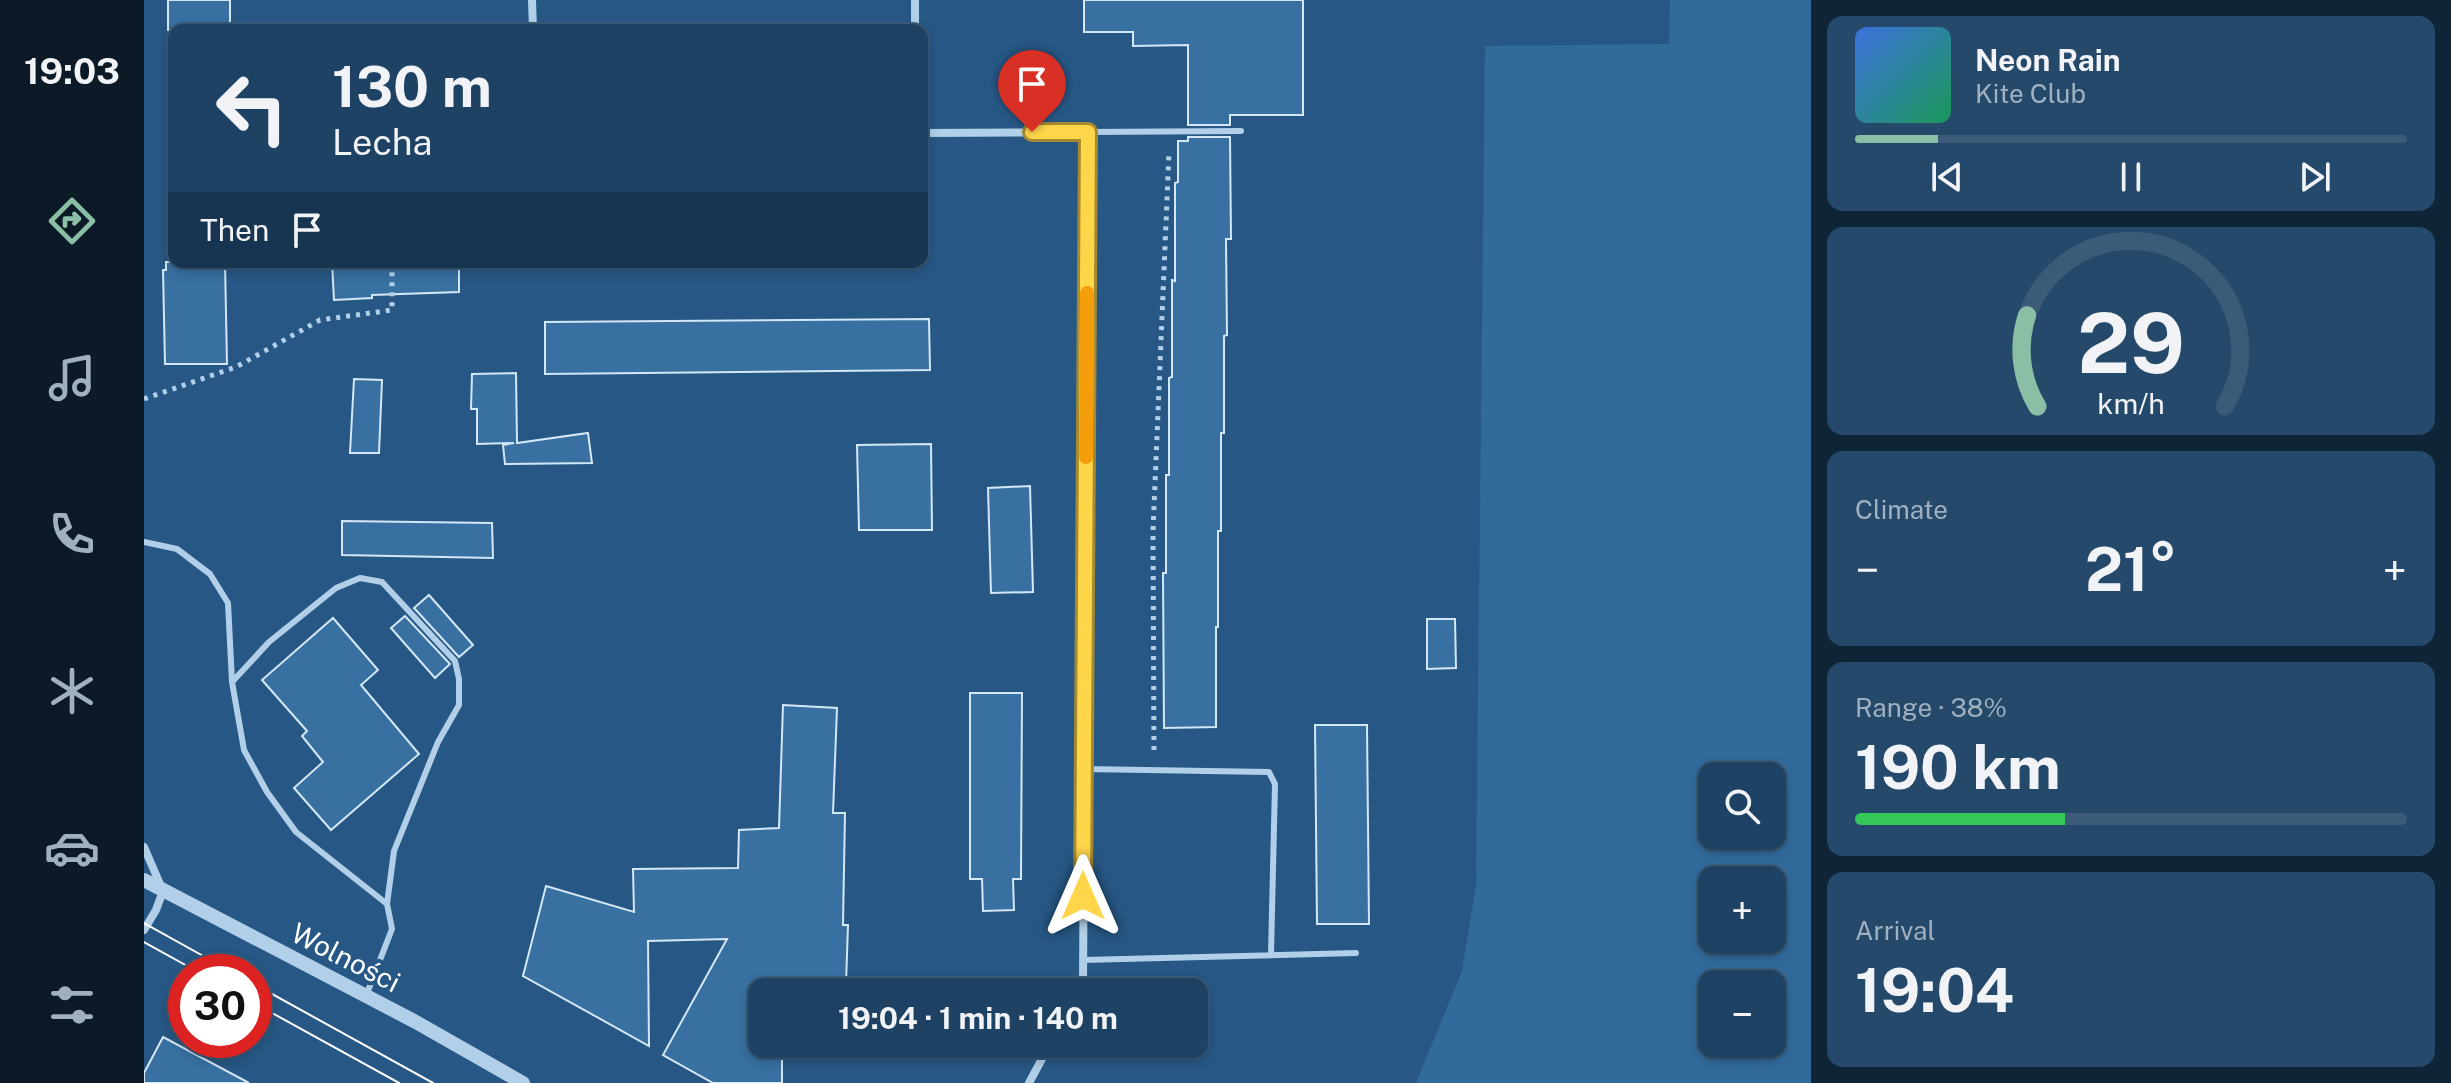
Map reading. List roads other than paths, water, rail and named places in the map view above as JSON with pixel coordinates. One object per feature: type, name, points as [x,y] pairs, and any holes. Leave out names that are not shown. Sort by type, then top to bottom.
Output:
[{"type":"street","points":[[532,0],[533,24]]},
{"type":"street","points":[[915,0],[915,24]]},
{"type":"street","points":[[928,133],[1088,132],[1083,978]]},
{"type":"street","points":[[144,847],[163,891],[144,930]]},
{"type":"street","name":"Wolności","points":[[144,880],[366,996],[523,1083]]},
{"type":"street","points":[[1029,1083],[1042,1058]]},
{"type":"lane","points":[[1088,132],[1241,131]]},
{"type":"lane","points":[[144,542],[177,549],[210,574],[228,603],[232,682],[244,750],[267,792],[296,832],[387,904]]},
{"type":"lane","points":[[232,682],[269,642],[336,588],[360,578],[382,582],[455,661],[459,705],[438,742],[394,851],[387,904],[392,929],[366,996]]},
{"type":"lane","points":[[1084,769],[1269,772],[1275,784],[1271,954]]},
{"type":"lane","points":[[1083,960],[1356,953]]},
{"type":"tram line","points":[[144,923],[200,954]]},
{"type":"tram line","points":[[144,942],[168,955]]},
{"type":"tram line","points":[[272,994],[433,1083]]},
{"type":"tram line","points":[[272,1013],[399,1083]]}]
